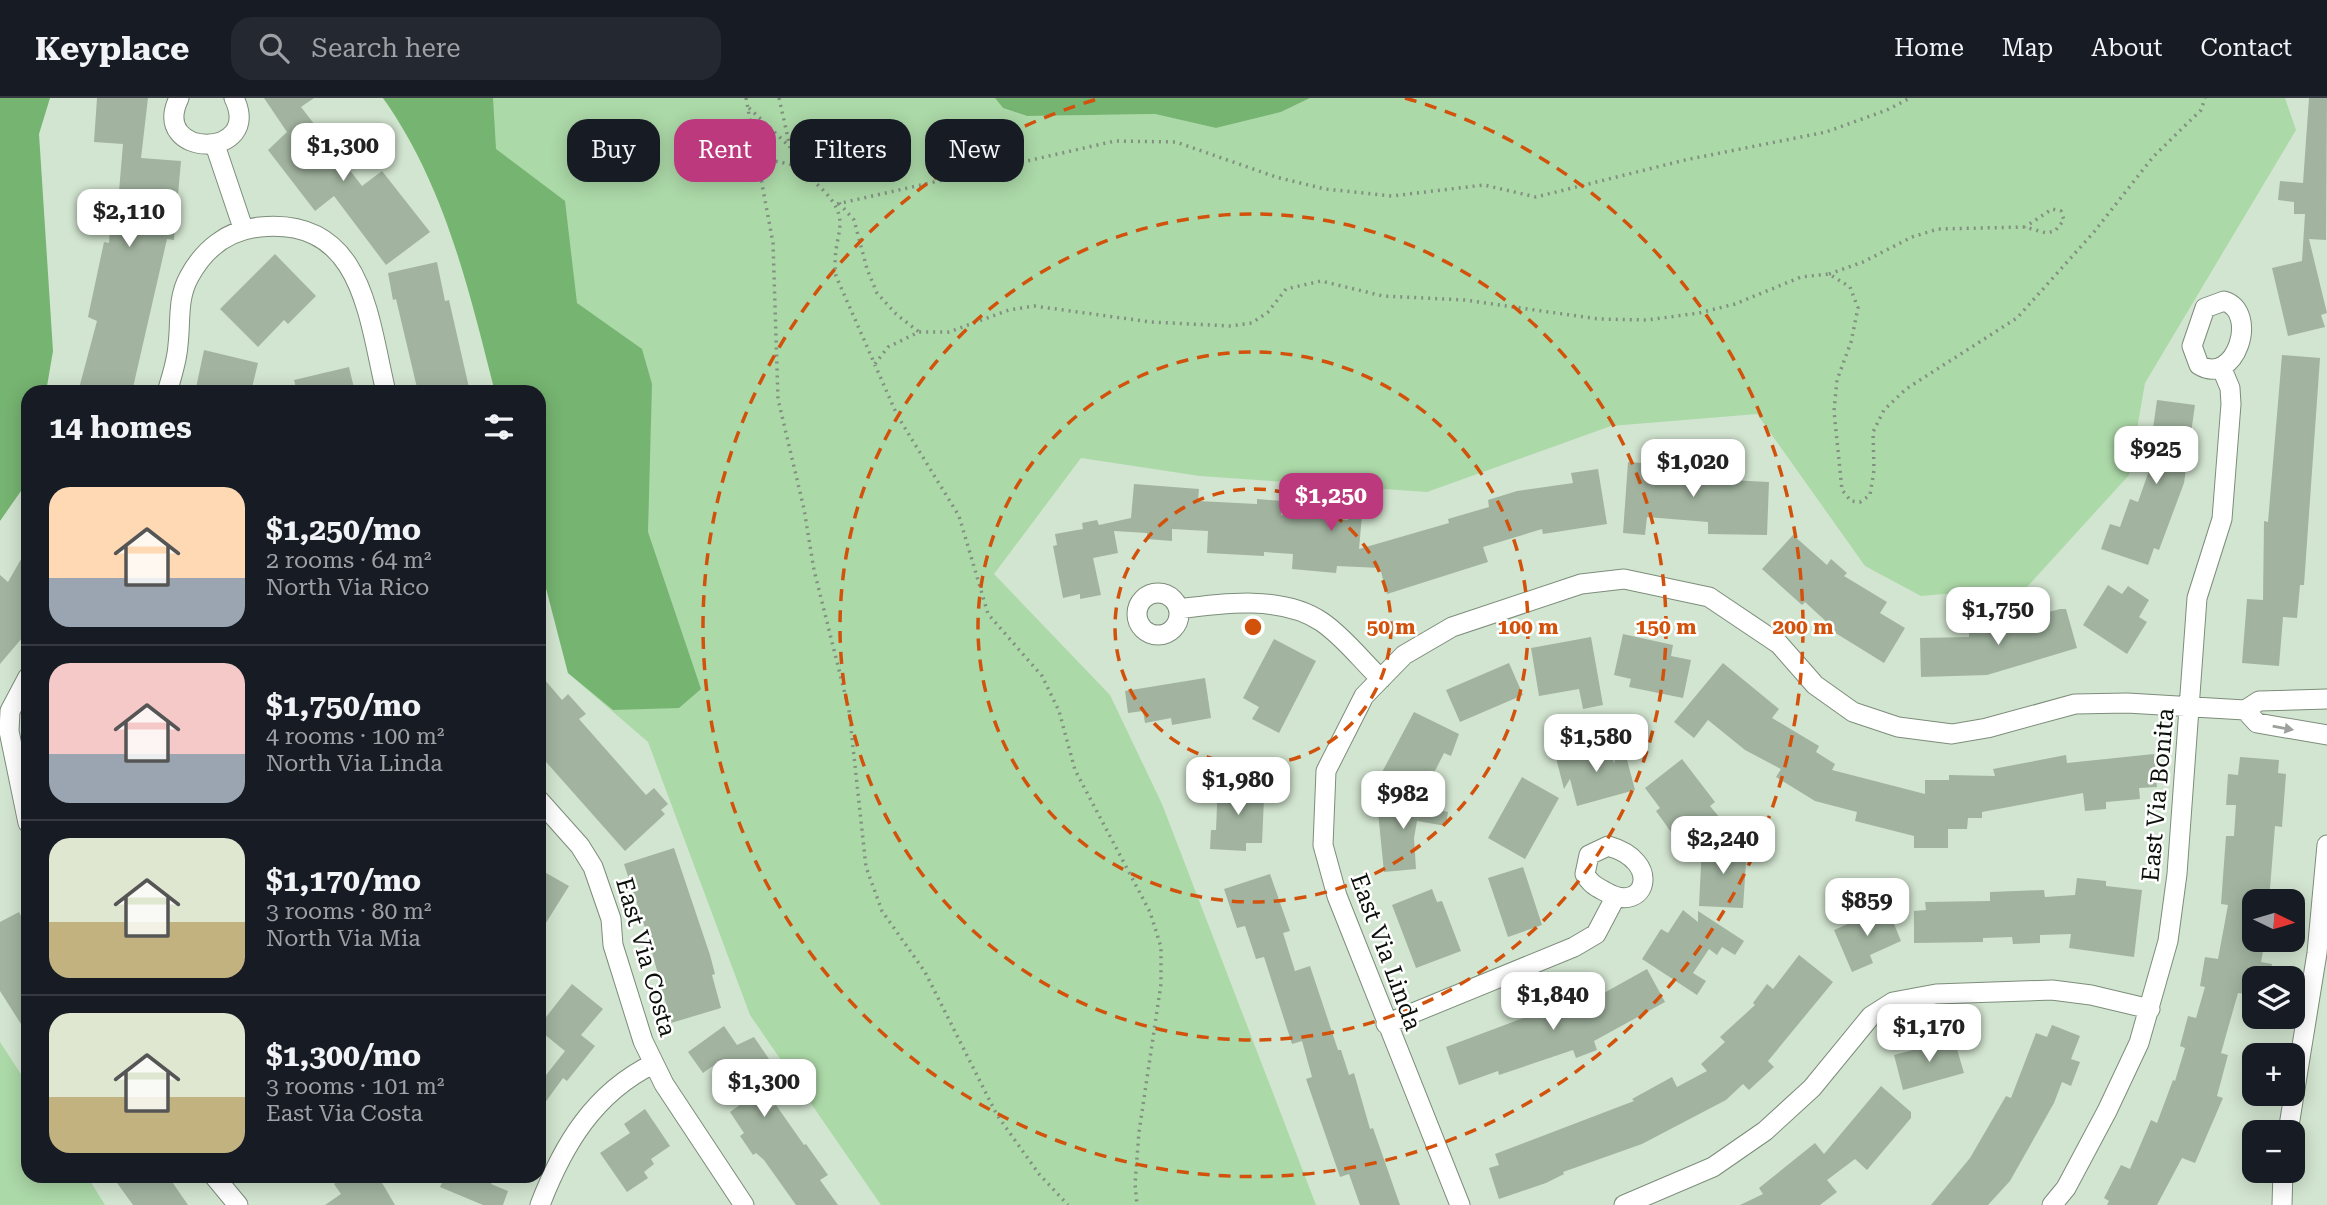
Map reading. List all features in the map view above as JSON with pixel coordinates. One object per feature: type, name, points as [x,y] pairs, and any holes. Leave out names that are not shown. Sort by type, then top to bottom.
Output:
[{"type":"street","points":[[179,98],[175,113],[180,132],[196,144],[215,145],[225,140],[237,122],[238,111],[234,98]]},
{"type":"street","points":[[215,145],[243,228]]},
{"type":"street","points":[[169,385],[178,344],[179,306],[187,280],[213,246],[243,228],[271,226],[313,234],[333,245],[349,264],[362,290],[384,385]]},
{"type":"street","name":"East Via Bonita","points":[[2052,1205],[2066,1188],[2139,1043],[2168,941],[2175,888],[2197,598],[2222,519],[2231,404],[2230,388],[2222,369]]},
{"type":"street","name":"East Via Linda","points":[[1460,1205],[1337,896],[1323,845],[1322,805],[1326,771],[1364,696],[1405,655],[1452,627],[1581,584],[1624,579],[1673,587],[1709,597],[1780,644],[1815,685],[1853,712],[1898,727],[1952,734],[1987,728],[2075,704],[2127,703],[2245,710]]},
{"type":"street","points":[[1179,608],[1214,604],[1259,604],[1295,610],[1321,621],[1381,678]]},
{"type":"street","points":[[21,690],[10,711],[7,764],[21,803]]},
{"type":"street","points":[[2327,699],[2259,701],[2245,710],[2257,723],[2327,735]]},
{"type":"street","name":"East Via Costa","points":[[546,808],[580,846],[593,867],[611,919],[619,967],[653,1064],[744,1205]]},
{"type":"street","points":[[2290,1120],[2317,953],[2327,845]]},
{"type":"street","points":[[1386,1024],[1574,947],[1596,934],[1615,898]]},
{"type":"street","points":[[1624,1205],[1713,1167],[1765,1132],[1812,1088],[1871,1016],[1893,1002],[1936,993],[2052,990],[2091,995],[2150,1009]]},
{"type":"street","points":[[541,1205],[564,1150],[584,1119],[606,1093],[629,1076],[653,1064]]},
{"type":"street","points":[[220,1183],[238,1205]]},
{"type":"street","points":[[2282,1205],[2283,1183]]},
{"type":"path","points":[[746,98],[749,119]]},
{"type":"path","points":[[779,98],[790,148]]},
{"type":"path","points":[[838,204],[1115,141],[1151,140],[1176,142],[1276,177],[1325,189],[1392,196],[1485,185],[1536,197],[1685,160],[1826,132],[1888,110],[1910,98]]},
{"type":"path","points":[[1829,274],[1850,287],[1858,308],[1851,342],[1837,380],[1834,411],[1842,490],[1851,501],[1860,502],[1870,495],[1874,470],[1873,432],[1884,410],[1906,389],[2017,318],[2094,232],[2153,157],[2201,110],[2205,98]]},
{"type":"path","points":[[747,107],[790,148]]},
{"type":"path","points":[[761,182],[773,243],[778,399],[804,509],[814,570],[849,710],[866,867],[882,911],[925,972],[997,1115],[1039,1174],[1068,1205]]},
{"type":"path","points":[[815,182],[854,220],[867,269],[877,293],[896,314],[919,332]]},
{"type":"path","points":[[838,204],[841,229],[834,256],[836,276],[897,415],[959,516],[988,614],[1042,676],[1059,711],[1075,770],[1150,912],[1161,947],[1161,984],[1139,1132],[1135,1184],[1137,1205]]},
{"type":"path","points":[[875,364],[888,347],[919,332],[949,332],[1009,310],[1034,306],[1151,322],[1231,326],[1252,323],[1268,312],[1286,289],[1321,281],[1383,296],[1465,300],[1598,319],[1647,320],[1699,313],[1735,304],[1801,277],[1829,274],[1863,262],[1912,237],[1938,229],[2025,227],[2046,233],[2056,231],[2064,220],[2061,211],[2052,209],[2025,227]]},
{"type":"shaded area","points":[[0,98],[50,98],[39,134],[53,351],[47,385],[21,385],[21,491],[0,521]]},
{"type":"shaded area","points":[[383,98],[995,98],[1003,108],[1027,116],[1155,114],[1216,128],[1281,112],[1310,98],[2285,98],[2296,130],[2145,383],[2129,475],[2027,587],[1921,596],[1865,566],[1757,414],[1611,426],[1427,492],[1200,476],[1081,458],[994,574],[1110,695],[1162,804],[1316,1205],[881,1205],[750,1015],[648,742],[568,673],[546,588],[546,385],[493,385],[452,239],[423,166],[405,131]]},
{"type":"shaded area","points":[[383,98],[493,98],[496,149],[565,201],[577,303],[642,349],[652,384],[648,532],[701,689],[679,708],[613,710],[568,673],[546,588],[546,385],[493,385],[452,239],[439,202],[405,131]]},
{"type":"shaded area","points":[[995,98],[1310,98],[1281,112],[1216,128],[1155,114],[1027,116],[1003,108]]},
{"type":"shaded area","points":[[0,1042],[21,1074],[21,1183],[91,1183],[105,1205],[0,1205]]},
{"type":"building","points":[[97,98],[148,98],[141,158],[181,161],[174,240],[167,239],[134,385],[80,385],[97,321],[88,317],[104,242],[109,243],[112,203],[118,203],[123,144],[94,142]]},
{"type":"building","points":[[264,98],[314,98],[301,107],[362,186],[382,171],[430,232],[386,265],[334,196],[315,211],[268,150],[287,132]]},
{"type":"building","points":[[2309,98],[2327,98],[2326,240],[2309,239],[2327,313],[2321,315],[2325,327],[2288,336],[2272,268],[2302,261],[2305,214],[2294,214],[2294,202],[2278,200],[2280,181],[2303,183]]},
{"type":"building","points":[[275,254],[316,296],[288,324],[284,320],[258,347],[220,309]]},
{"type":"building","points":[[437,262],[445,301],[449,300],[468,385],[416,385],[388,273]]},
{"type":"building","points":[[204,350],[258,363],[253,385],[197,385]]},
{"type":"building","points":[[2282,355],[2320,358],[2304,585],[2300,585],[2297,618],[2283,617],[2279,666],[2242,663],[2247,599],[2263,600],[2264,521],[2268,522]]},
{"type":"building","points":[[349,367],[353,385],[295,385],[294,380]]},
{"type":"building","points":[[2157,400],[2195,405],[2184,483],[2159,550],[2154,548],[2148,565],[2101,549],[2110,524],[2120,527],[2130,499],[2138,502],[2151,465],[2148,464]]},
{"type":"building","points":[[1673,448],[1693,449],[1691,478],[1769,482],[1767,535],[1708,534],[1708,522],[1647,517],[1645,535],[1623,533],[1628,462],[1672,465]]},
{"type":"building","points":[[1598,469],[1607,524],[1543,534],[1542,529],[1483,547],[1488,562],[1387,594],[1380,568],[1337,566],[1336,573],[1292,569],[1293,554],[1264,552],[1264,556],[1207,553],[1208,531],[1172,529],[1172,541],[1147,539],[1147,533],[1114,531],[1118,553],[1093,558],[1101,595],[1080,599],[1080,594],[1063,598],[1053,546],[1057,545],[1055,534],[1083,529],[1082,523],[1097,520],[1099,525],[1131,518],[1134,484],[1199,489],[1198,501],[1257,504],[1257,499],[1282,501],[1281,515],[1348,520],[1349,493],[1364,494],[1359,549],[1449,523],[1448,519],[1489,507],[1488,500],[1517,491],[1573,483],[1571,473]]},
{"type":"building","points":[[1793,535],[1827,565],[1831,559],[1847,573],[1844,576],[1887,602],[1880,613],[1905,628],[1884,663],[1829,629],[1831,626],[1805,602],[1802,605],[1762,569]]},
{"type":"building","points":[[21,559],[21,639],[0,664],[0,575],[8,582]]},
{"type":"building","points":[[2108,585],[2122,594],[2128,586],[2149,600],[2139,617],[2147,622],[2127,654],[2083,625]]},
{"type":"building","points":[[2066,609],[2077,648],[1987,675],[1921,677],[1920,638],[1969,637],[1969,629],[1989,628]]},
{"type":"building","points":[[1623,634],[1673,645],[1671,656],[1691,660],[1683,698],[1629,687],[1631,679],[1614,675]]},
{"type":"building","points":[[1591,637],[1603,705],[1583,709],[1579,689],[1539,696],[1531,648]]},
{"type":"building","points":[[1274,639],[1316,661],[1279,733],[1252,719],[1259,707],[1243,698]]},
{"type":"building","points":[[1509,663],[1523,695],[1460,722],[1446,690]]},
{"type":"building","points":[[1723,663],[1779,709],[1772,718],[1819,746],[1816,752],[1835,764],[1832,770],[1925,794],[1925,780],[1949,780],[1949,775],[1995,776],[1993,769],[2066,755],[2067,763],[2154,754],[2157,787],[2139,788],[2140,799],[2106,802],[2106,809],[2085,811],[2083,793],[1982,812],[1982,818],[1968,818],[1967,829],[1948,829],[1948,848],[1914,848],[1914,836],[1855,821],[1857,812],[1815,801],[1776,777],[1781,769],[1745,750],[1708,720],[1694,738],[1674,722]]},
{"type":"building","points":[[1205,678],[1211,718],[1172,725],[1171,718],[1145,723],[1143,711],[1128,713],[1125,691]]},
{"type":"building","points":[[546,681],[562,700],[568,694],[586,714],[579,719],[646,795],[654,788],[668,804],[661,810],[665,814],[625,851],[546,762]]},
{"type":"building","points":[[1414,712],[1459,734],[1451,756],[1444,753],[1422,797],[1380,776]]},
{"type":"building","points":[[1620,733],[1635,790],[1577,806],[1570,779],[1564,789],[1556,758],[1604,745],[1606,754],[1611,752],[1614,764]]},
{"type":"building","points":[[2240,757],[2279,760],[2278,773],[2286,774],[2282,827],[2275,826],[2270,889],[2242,889],[2242,952],[2263,952],[2261,962],[2272,966],[2242,966],[2242,994],[2238,993],[2221,1053],[2228,1055],[2217,1096],[2223,1098],[2195,1163],[2182,1158],[2157,1205],[2107,1205],[2109,1201],[2104,1198],[2121,1165],[2130,1169],[2151,1120],[2157,1123],[2173,1080],[2175,1081],[2185,1048],[2180,1046],[2188,1016],[2196,1018],[2205,987],[2200,986],[2205,957],[2218,959],[2228,905],[2221,904],[2226,836],[2234,836],[2236,805],[2226,805],[2228,774],[2238,775]]},
{"type":"building","points":[[1682,759],[1715,802],[1710,806],[1720,818],[1690,842],[1678,827],[1671,832],[1656,811],[1660,808],[1645,788]]},
{"type":"building","points":[[1522,777],[1559,798],[1525,859],[1488,838]]},
{"type":"building","points":[[1218,782],[1259,784],[1258,798],[1264,798],[1262,843],[1246,843],[1246,851],[1210,849],[1211,830],[1216,830]]},
{"type":"building","points":[[1421,799],[1418,806],[1448,812],[1446,826],[1417,821],[1414,838],[1416,869],[1384,872],[1377,802]]},
{"type":"building","points":[[1702,845],[1747,847],[1743,908],[1699,906]]},
{"type":"building","points":[[674,848],[710,955],[715,974],[712,975],[721,1008],[671,1023],[648,937],[624,864]]},
{"type":"building","points":[[1523,867],[1542,925],[1508,937],[1488,878]]},
{"type":"building","points":[[546,873],[569,886],[546,923]]},
{"type":"building","points":[[1270,874],[1290,931],[1283,933],[1295,971],[1310,966],[1338,1050],[1341,1050],[1349,1075],[1354,1073],[1370,1129],[1373,1128],[1400,1205],[1360,1205],[1349,1174],[1340,1177],[1306,1079],[1312,1077],[1302,1041],[1292,1044],[1264,957],[1256,959],[1245,926],[1237,928],[1224,889]]},
{"type":"building","points":[[2077,878],[2106,881],[2106,886],[2142,890],[2134,957],[2069,948],[2071,934],[2040,935],[2040,943],[2013,944],[2012,937],[1983,938],[1983,942],[1914,943],[1914,911],[1926,910],[1925,902],[1990,901],[1990,892],[2044,890],[2045,897],[2075,895]]},
{"type":"building","points":[[1432,889],[1437,902],[1442,901],[1461,951],[1416,968],[1392,905]]},
{"type":"building","points":[[1887,907],[1901,941],[1870,955],[1873,963],[1852,972],[1834,930]]},
{"type":"building","points":[[1683,910],[1698,922],[1698,911],[1744,941],[1735,955],[1722,947],[1717,955],[1709,949],[1693,973],[1706,981],[1697,995],[1642,959],[1661,929],[1668,933]]},
{"type":"building","points":[[19,912],[21,916],[21,1024],[0,991],[0,922]]},
{"type":"building","points":[[1799,955],[1833,982],[1768,1061],[1774,1067],[1749,1090],[1743,1084],[1726,1100],[1642,1144],[1563,1172],[1564,1174],[1546,1183],[1499,1199],[1489,1168],[1499,1165],[1495,1154],[1634,1101],[1632,1099],[1672,1077],[1677,1087],[1707,1071],[1701,1064],[1725,1042],[1720,1037],[1755,1005],[1753,1003],[1767,984],[1773,989]]},
{"type":"building","points":[[1647,969],[1665,1002],[1594,1041],[1597,1050],[1576,1058],[1573,1050],[1499,1075],[1498,1071],[1459,1085],[1446,1047],[1558,1005],[1562,1016],[1595,1003],[1593,999]]},
{"type":"building","points":[[572,984],[603,1009],[581,1035],[595,1046],[567,1081],[563,1078],[546,1101],[546,1075],[565,1051],[546,1036],[546,1017]]},
{"type":"building","points":[[2052,1025],[2080,1036],[2071,1059],[2080,1062],[2071,1086],[2062,1082],[2054,1103],[2010,1181],[1988,1205],[1931,1205],[1970,1158],[2006,1096],[2011,1098],[2036,1033],[2047,1037]]},
{"type":"building","points":[[724,1026],[737,1045],[754,1037],[769,1059],[760,1065],[766,1074],[748,1086],[766,1111],[776,1105],[804,1145],[806,1144],[828,1175],[820,1180],[838,1205],[796,1205],[764,1160],[756,1153],[753,1155],[740,1136],[744,1133],[730,1112],[741,1104],[714,1065],[703,1073],[688,1052]]},
{"type":"building","points":[[1954,1039],[1964,1073],[1903,1090],[1894,1055]]},
{"type":"building","points":[[1881,1086],[1911,1112],[1911,1118],[1867,1170],[1855,1159],[1827,1180],[1837,1192],[1820,1205],[1740,1205],[1763,1194],[1759,1188],[1815,1143],[1824,1154]]},
{"type":"building","points":[[645,1109],[670,1146],[651,1159],[654,1164],[644,1172],[648,1178],[627,1192],[600,1153],[630,1133],[624,1124]]},
{"type":"building","points":[[117,1183],[173,1183],[188,1205],[133,1205]]},
{"type":"building","points":[[382,1183],[395,1205],[325,1205],[341,1194],[334,1184]]},
{"type":"building","points":[[442,1183],[492,1183],[508,1191],[503,1205],[483,1205],[440,1187]]}]
